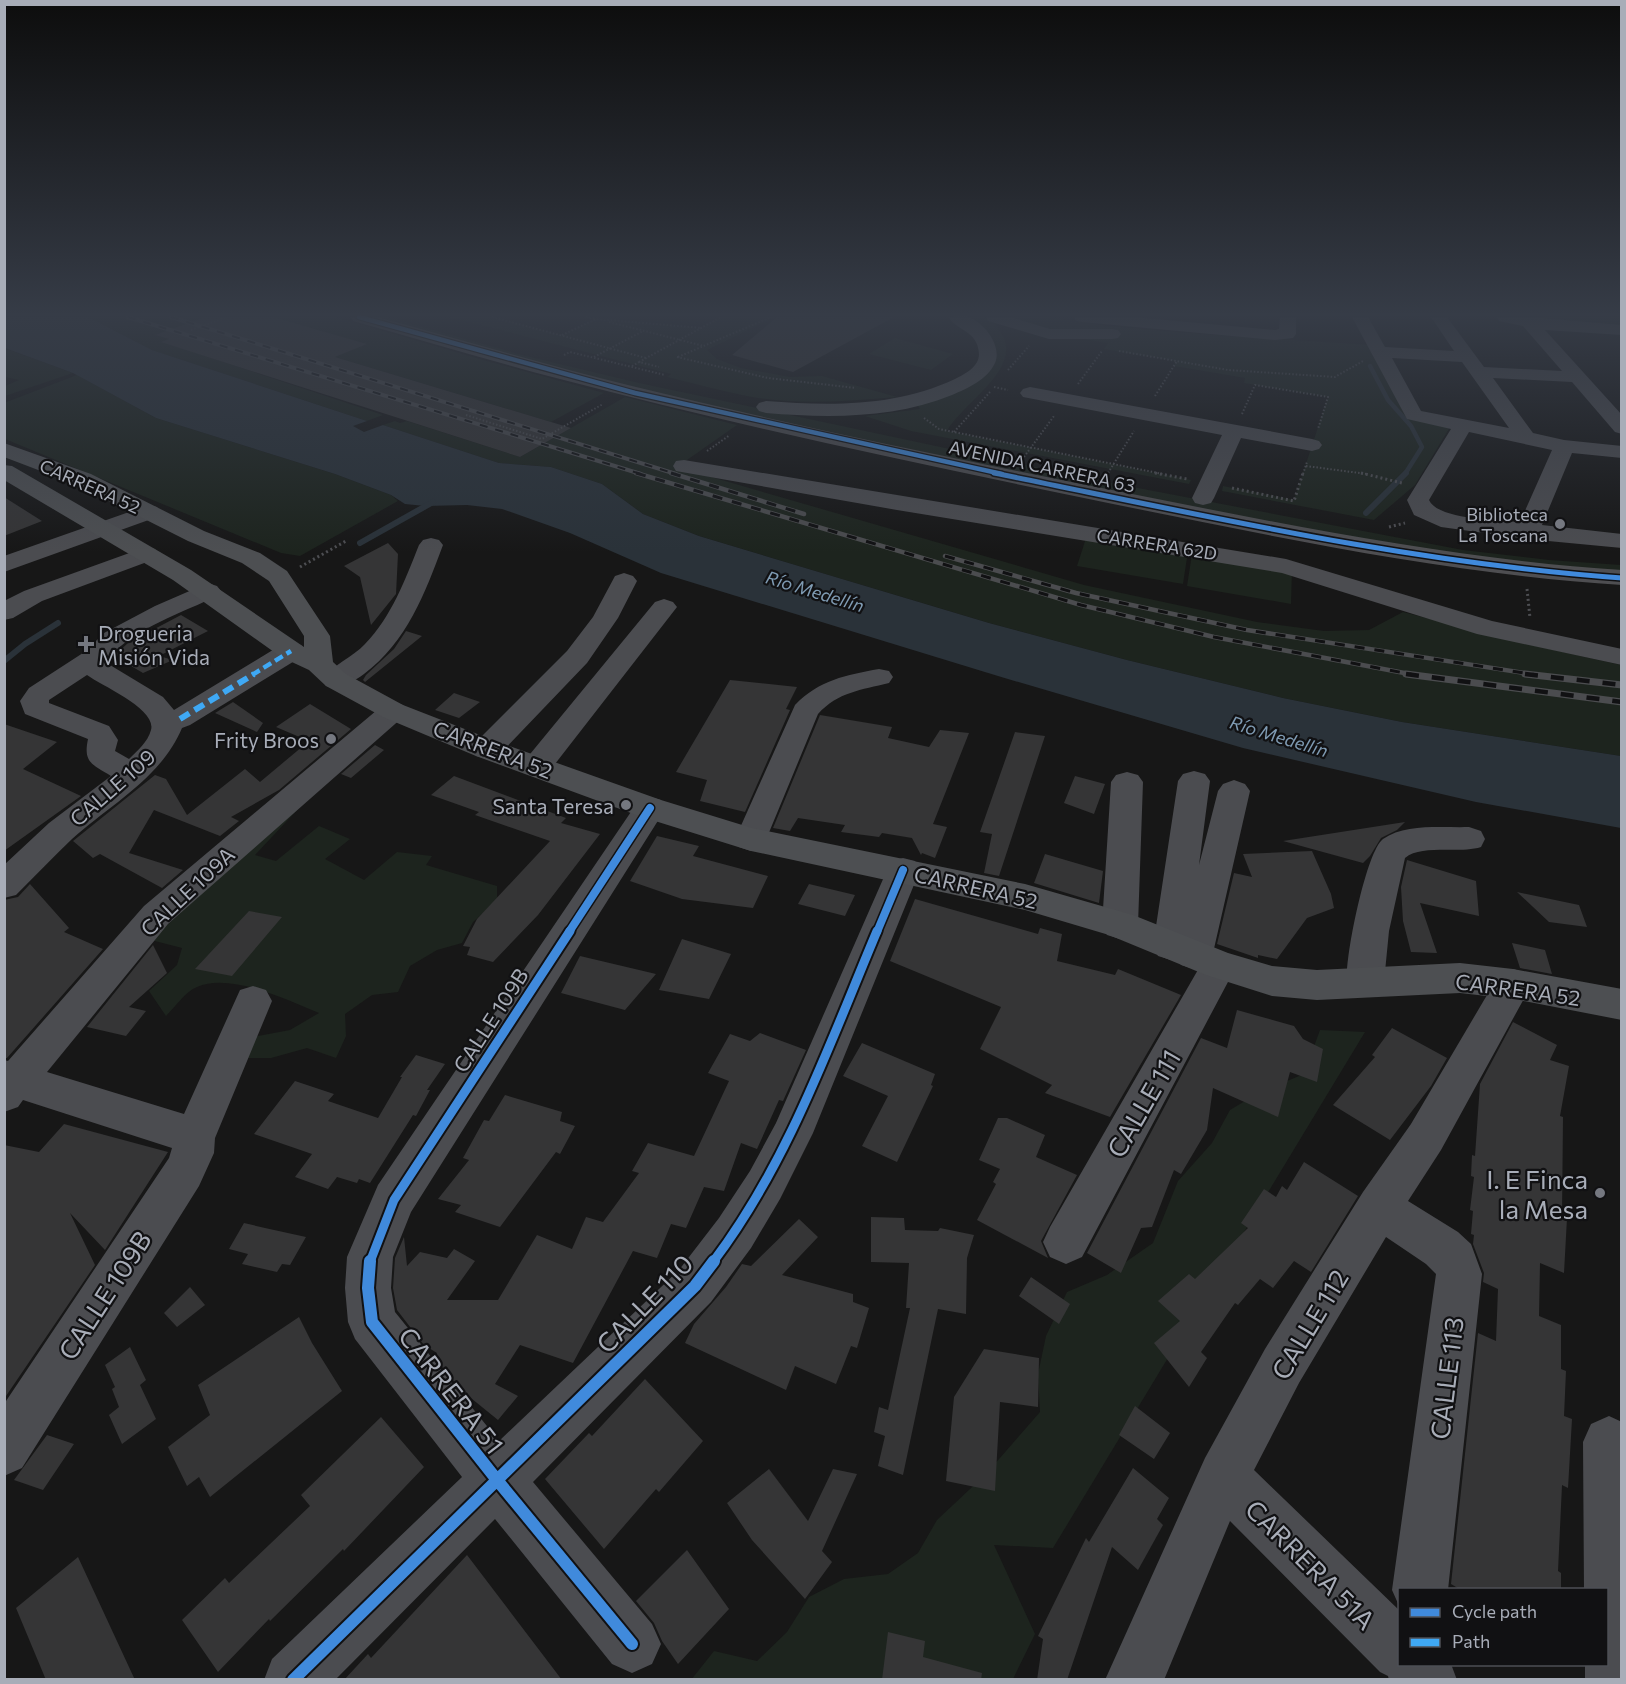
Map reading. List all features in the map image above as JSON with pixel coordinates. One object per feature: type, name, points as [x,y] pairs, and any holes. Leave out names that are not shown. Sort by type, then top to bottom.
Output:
[{"type":"highway","name":"AVENIDA CARRERA 63","points":[[654,396],[874,447],[1342,543],[1525,571],[1622,578]]},
{"type":"highway","name":"AVENIDA CARRERA 63","points":[[714,396],[953,449],[1207,491],[1460,544],[1549,555],[1622,560]]},
{"type":"main road","points":[[766,407],[825,410],[878,407],[932,396]]},
{"type":"main road","name":"CARRERA 52","points":[[4,448],[83,479],[196,536],[251,558],[278,576],[317,636],[327,672]]},
{"type":"main road","name":"CARRERA 52","points":[[4,471],[208,591],[291,651],[393,711],[487,749],[651,808],[751,838],[1025,897],[1120,925],[1195,955],[1272,981],[1317,985],[1460,978],[1513,984],[1622,1005]]},
{"type":"main road","points":[[146,554],[196,536]]},
{"type":"street","points":[[1044,396],[1312,445]]},
{"type":"street","points":[[1404,396],[1414,415],[1563,446],[1622,452]]},
{"type":"street","points":[[1496,396],[1527,439]]},
{"type":"street","points":[[1594,396],[1622,428]]},
{"type":"street","points":[[1596,398],[1622,400]]},
{"type":"street","points":[[1463,425],[1418,500],[1422,510],[1448,521],[1622,542]]},
{"type":"street","points":[[1207,491],[1234,431]]},
{"type":"street","points":[[1527,532],[1563,446]]},
{"type":"street","name":"CARRERA 62D","points":[[684,466],[1286,566],[1486,628],[1622,657]]},
{"type":"street","points":[[10,558],[149,512]]},
{"type":"street","points":[[327,672],[374,652],[407,604],[431,545]]},
{"type":"street","points":[[4,612],[33,596],[146,554]]},
{"type":"street","points":[[487,749],[577,657],[605,618],[624,581]]},
{"type":"street","points":[[132,775],[101,756],[100,749],[103,740],[99,733],[35,708],[34,701],[51,683],[95,660],[118,635],[208,591]]},
{"type":"street","points":[[537,766],[664,607]]},
{"type":"street","points":[[180,719],[291,651]]},
{"type":"street","name":"CALLE 109","points":[[4,886],[61,831],[132,775],[158,747],[167,728],[164,716],[153,703],[98,670],[95,660]]},
{"type":"street","points":[[751,838],[806,711],[819,695],[839,685],[879,677]]},
{"type":"street","name":"CALLE 109A","points":[[8,1083],[156,915],[393,711]]},
{"type":"street","points":[[1194,780],[1195,955]]},
{"type":"street","points":[[1120,925],[1127,782]]},
{"type":"street","points":[[1195,955],[1234,791]]},
{"type":"street","name":"CALLE 109B","points":[[370,1257],[394,1200],[651,808]]},
{"type":"street","points":[[1365,982],[1369,930],[1386,863],[1392,850],[1406,843],[1469,839]]},
{"type":"street","name":"CALLE 110","points":[[293,1680],[695,1286],[735,1233],[765,1185],[792,1133],[903,870]]},
{"type":"street","name":"CALLE 111","points":[[1066,1242],[1124,1132],[1166,1064],[1195,955]]},
{"type":"street","name":"CALLE 112","points":[[1134,1680],[1223,1476],[1282,1366],[1379,1207],[1426,1137],[1513,984]]},
{"type":"street","name":"CALLE 109B","points":[[4,1450],[184,1172],[193,1153],[194,1138],[253,1001]]},
{"type":"street","points":[[8,1083],[180,1131],[194,1138]]},
{"type":"street","name":"CALLE 113","points":[[1379,1207],[1442,1248],[1455,1260],[1459,1274],[1420,1588]]},
{"type":"street","name":"CARRERA 51","points":[[370,1257],[368,1288],[372,1322],[496,1480],[632,1644]]},
{"type":"street","points":[[1609,1442],[1614,1680]]},
{"type":"street","name":"CARRERA 51A","points":[[1223,1476],[1398,1650]]},
{"type":"street","points":[[1413,1666],[1428,1680]]},
{"type":"path","points":[[1234,431],[1250,396]]},
{"type":"path","points":[[1319,396],[1328,397]]},
{"type":"path","points":[[466,415],[542,439],[610,400]]},
{"type":"path","points":[[920,415],[939,429],[1207,491],[1294,501]]},
{"type":"path","points":[[684,466],[737,430]]},
{"type":"path","points":[[1306,466],[1359,472],[1410,485]]},
{"type":"path","points":[[297,568],[346,541]]},
{"type":"path","points":[[1525,571],[1533,638]]},
{"type":"shaded area","points":[[23,396],[115,396],[156,418],[335,474],[391,495],[398,501],[300,556],[281,553],[5,439],[4,403]]},
{"type":"shaded area","points":[[290,396],[324,396],[383,415],[367,421]]},
{"type":"shaded area","points":[[463,396],[599,396],[551,422]]},
{"type":"shaded area","points":[[665,396],[698,396],[1096,480],[1463,550],[1549,560],[1621,565],[1621,572],[1512,563],[1307,531],[817,430]]},
{"type":"shaded area","points":[[746,396],[897,397],[810,402]]},
{"type":"shaded area","points":[[933,396],[978,396],[947,431],[1191,480],[1189,484],[911,431],[865,416],[920,409],[917,404]]},
{"type":"shaded area","points":[[1320,396],[1398,396],[1410,419],[1450,427],[1415,485],[1374,520],[1222,491],[1223,486],[1294,500],[1328,397]]},
{"type":"shaded area","points":[[625,397],[737,425],[677,467],[1084,585],[1257,622],[1324,631],[1369,630],[1403,612],[1621,665],[1621,756],[1402,722],[1283,698],[1127,660],[989,623],[699,536],[643,514],[602,484],[551,467],[499,463],[383,425],[395,421],[400,423],[407,421],[520,457]]},
{"type":"shaded area","points":[[1087,535],[1188,551],[1183,584],[1077,566]]},
{"type":"shaded area","points":[[1192,554],[1292,570],[1291,604],[1187,586]]},
{"type":"shaded area","points":[[330,775],[255,855],[276,861],[319,826],[350,839],[325,859],[364,880],[397,852],[432,856],[426,865],[497,886],[497,901],[473,922],[462,943],[437,950],[410,966],[398,992],[372,995],[345,1014],[346,1036],[336,1058],[307,1048],[271,1058],[239,1058],[252,1037],[290,1030],[319,1013],[292,1001],[242,985],[210,983],[193,989],[166,1016],[149,991],[177,965],[182,948],[151,940]]},
{"type":"shaded area","points":[[1320,1030],[1365,1032],[1053,1548],[994,1545],[1035,1634],[1013,1679],[691,1680],[714,1651],[757,1661],[787,1632],[809,1597],[844,1579],[888,1574],[918,1553],[937,1520],[986,1474],[1040,1412],[1038,1374],[1046,1336],[1067,1292],[1107,1275],[1153,1243],[1178,1181],[1212,1143],[1230,1110],[1260,1092],[1304,1074]]},
{"type":"water","name":"Río Medellín","points":[[115,396],[290,396],[367,421],[353,426],[364,432],[383,425],[499,463],[551,467],[602,484],[643,514],[699,536],[989,623],[1283,698],[1402,722],[1621,756],[1621,828],[1476,802],[1243,748],[661,573],[570,533],[502,509],[467,505],[405,504],[391,495],[335,474],[156,418]]},
{"type":"building","points":[[328,396],[463,396],[571,428],[520,457]]},
{"type":"building","points":[[4,497],[42,521],[4,536]]},
{"type":"building","points":[[388,543],[398,554],[396,594],[371,625],[360,577],[344,566]]},
{"type":"building","points":[[181,615],[208,631],[159,656],[173,660],[143,673],[114,656],[128,643]]},
{"type":"building","points":[[406,631],[422,636],[365,682],[363,680],[366,675],[394,649]]},
{"type":"building","points":[[730,680],[797,687],[786,709],[790,710],[745,812],[700,801],[707,780],[676,772]]},
{"type":"building","points":[[454,693],[480,702],[459,718],[435,710]]},
{"type":"building","points":[[233,702],[263,723],[257,732],[215,713]]},
{"type":"building","points":[[310,704],[351,729],[279,790],[231,817],[239,821],[220,836],[154,810],[129,853],[183,870],[162,888],[100,854],[93,858],[73,841],[155,775],[166,779],[187,815],[245,769],[260,782],[309,741],[276,727]]},
{"type":"building","points":[[820,715],[892,727],[888,738],[929,747],[940,730],[969,733],[933,824],[947,827],[935,858],[922,853],[921,855],[912,838],[882,833],[879,837],[841,832],[845,825],[798,818],[790,831],[773,828]]},
{"type":"building","points":[[4,724],[57,742],[23,769],[81,796],[4,851]]},
{"type":"building","points":[[1015,732],[1045,736],[999,876],[984,873],[992,834],[980,832]]},
{"type":"building","points":[[375,745],[384,750],[351,778],[341,774]]},
{"type":"building","points":[[454,776],[566,818],[561,823],[600,834],[538,915],[493,962],[467,955],[470,947],[463,946],[477,919],[550,841],[475,815],[479,812],[431,795]]},
{"type":"building","points":[[1075,776],[1105,784],[1094,814],[1064,803]]},
{"type":"building","points":[[1405,822],[1397,830],[1381,838],[1363,863],[1283,841]]},
{"type":"building","points":[[657,836],[699,846],[693,856],[768,876],[753,908],[682,899],[630,881]]},
{"type":"building","points":[[1312,851],[1331,894],[1334,908],[1307,918],[1277,959],[1258,955],[1258,958],[1217,944],[1234,873],[1252,877],[1243,854]]},
{"type":"building","points":[[1045,854],[1103,871],[1099,903],[1034,883]]},
{"type":"building","points":[[1407,860],[1476,881],[1479,916],[1420,903],[1437,953],[1411,952],[1403,921],[1401,887]]},
{"type":"building","points":[[30,884],[69,928],[64,932],[103,949],[7,1058],[4,1058],[4,900],[18,897]]},
{"type":"building","points":[[809,884],[855,895],[845,916],[798,904]]},
{"type":"building","points":[[1517,892],[1579,905],[1587,927],[1549,922]]},
{"type":"building","points":[[915,899],[1038,934],[1040,928],[1062,934],[1057,961],[1115,975],[1118,969],[1181,995],[1110,1117],[1045,1093],[1052,1085],[980,1049],[1001,1007],[890,961]]},
{"type":"building","points":[[249,911],[282,917],[232,976],[195,969]]},
{"type":"building","points":[[682,939],[731,954],[709,999],[659,990]]},
{"type":"building","points":[[1512,943],[1545,950],[1552,974],[1520,968]]},
{"type":"building","points":[[153,945],[167,973],[129,1007],[146,1011],[126,1036],[87,1027]]},
{"type":"building","points":[[580,956],[656,974],[625,1010],[561,993]]},
{"type":"building","points":[[1237,1010],[1294,1026],[1303,1039],[1323,1049],[1317,1082],[1290,1072],[1278,1117],[1213,1088],[1207,1130],[1181,1174],[1174,1170],[1152,1227],[1141,1228],[1121,1273],[1087,1253],[1201,1038],[1227,1048]]},
{"type":"building","points":[[1513,1022],[1557,1045],[1550,1060],[1569,1066],[1560,1116],[1563,1117],[1562,1216],[1567,1218],[1564,1273],[1540,1263],[1539,1316],[1561,1325],[1561,1369],[1566,1371],[1564,1416],[1572,1419],[1568,1488],[1562,1485],[1558,1571],[1561,1573],[1561,1588],[1458,1588],[1451,1584],[1478,1333],[1496,1341],[1498,1289],[1483,1282],[1484,1273],[1473,1244],[1474,1235],[1471,1234],[1473,1211],[1470,1210],[1474,1177],[1471,1176],[1472,1155],[1475,1156],[1480,1084]]},
{"type":"building","points":[[1392,1028],[1447,1058],[1431,1086],[1390,1140],[1333,1105],[1375,1057],[1372,1055]]},
{"type":"building","points":[[760,1033],[806,1050],[783,1101],[779,1100],[757,1149],[741,1143],[724,1191],[704,1187],[686,1228],[671,1224],[657,1258],[633,1251],[573,1363],[520,1345],[495,1384],[518,1396],[498,1420],[461,1390],[434,1357],[437,1353],[424,1345],[397,1310],[393,1288],[395,1258],[404,1237],[407,1266],[420,1252],[447,1258],[454,1249],[475,1261],[447,1300],[498,1300],[537,1235],[572,1249],[586,1217],[603,1222],[639,1173],[632,1171],[648,1143],[694,1156],[729,1081],[708,1073],[730,1034],[750,1041]]},
{"type":"building","points":[[862,1043],[935,1074],[931,1085],[933,1086],[897,1162],[862,1146],[888,1096],[843,1076]]},
{"type":"building","points":[[416,1055],[445,1064],[427,1090],[430,1090],[416,1116],[413,1115],[370,1183],[359,1179],[357,1183],[337,1177],[328,1189],[295,1177],[312,1154],[254,1134],[295,1081],[334,1094],[328,1101],[378,1118],[402,1077],[400,1077]]},
{"type":"building","points":[[505,1095],[562,1112],[560,1121],[575,1126],[560,1154],[556,1152],[500,1227],[455,1212],[461,1205],[438,1199],[469,1160],[463,1158],[484,1120],[489,1121]]},
{"type":"building","points":[[998,1118],[1007,1118],[1045,1135],[1036,1157],[1077,1175],[1041,1241],[1048,1258],[977,1220],[996,1184],[993,1182],[1000,1169],[979,1160]]},
{"type":"building","points":[[64,1124],[168,1152],[105,1250],[70,1213],[95,1265],[4,1399],[4,1145],[39,1152]]},
{"type":"building","points":[[1304,1162],[1358,1196],[1311,1272],[1294,1261],[1273,1288],[1260,1279],[1238,1305],[1235,1303],[1201,1352],[1207,1358],[1189,1387],[1154,1343],[1180,1321],[1158,1301],[1189,1274],[1195,1279],[1248,1228],[1241,1223],[1264,1189],[1276,1197],[1282,1186],[1287,1190]]},
{"type":"building","points":[[871,1217],[904,1218],[905,1230],[938,1231],[940,1228],[974,1235],[967,1258],[966,1314],[938,1309],[903,1475],[878,1466],[885,1436],[874,1432],[879,1407],[888,1410],[910,1308],[906,1308],[909,1263],[871,1262]]},
{"type":"building","points":[[799,1219],[818,1237],[782,1275],[853,1294],[853,1302],[869,1308],[857,1348],[851,1346],[836,1384],[795,1366],[786,1390],[685,1343],[694,1324],[726,1287],[742,1264],[751,1266]]},
{"type":"building","points":[[244,1223],[306,1237],[290,1265],[282,1264],[277,1272],[242,1264],[248,1254],[229,1249]]},
{"type":"building","points":[[1031,1277],[1070,1304],[1059,1324],[1019,1296]]},
{"type":"building","points":[[190,1287],[205,1305],[177,1327],[164,1313]]},
{"type":"building","points":[[299,1317],[312,1343],[342,1391],[210,1497],[199,1477],[187,1486],[168,1447],[210,1415],[198,1385]]},
{"type":"building","points":[[130,1347],[146,1380],[140,1385],[156,1419],[122,1444],[109,1415],[119,1407],[112,1389],[115,1387],[105,1365]]},
{"type":"building","points":[[984,1349],[1039,1358],[1038,1407],[1000,1402],[995,1491],[946,1481],[954,1397]]},
{"type":"building","points":[[645,1379],[703,1441],[659,1492],[656,1489],[604,1549],[545,1479],[589,1433],[592,1436]]},
{"type":"building","points":[[1135,1406],[1170,1433],[1154,1459],[1119,1435]]},
{"type":"building","points":[[381,1417],[424,1467],[344,1551],[343,1549],[270,1621],[269,1619],[218,1672],[182,1620],[225,1578],[229,1583],[310,1506],[301,1495]]},
{"type":"building","points":[[47,1435],[74,1444],[43,1490],[14,1480]]},
{"type":"building","points":[[1133,1468],[1169,1498],[1157,1519],[1163,1525],[1138,1570],[1112,1547],[1067,1680],[1037,1680],[1043,1639],[1038,1636],[1086,1538],[1089,1542]]},
{"type":"building","points":[[769,1469],[808,1521],[833,1469],[857,1474],[822,1551],[832,1562],[805,1599],[752,1540],[727,1503]]},
{"type":"building","points":[[687,1550],[729,1609],[678,1664],[662,1641],[654,1623],[636,1601]]},
{"type":"building","points":[[467,1555],[562,1680],[344,1680],[368,1654],[371,1658]]},
{"type":"building","points":[[78,1557],[135,1680],[46,1680],[16,1608]]},
{"type":"building","points":[[888,1632],[925,1641],[923,1657],[982,1673],[981,1680],[882,1680]]},
{"type":"waterway","points":[[1386,396],[1411,426],[1422,447],[1405,474]]},
{"type":"waterway","points":[[1366,513],[1405,474]]},
{"type":"waterway","points":[[360,543],[433,502]]},
{"type":"waterway","points":[[4,661],[25,644],[58,623]]},
{"type":"railway","points":[[385,396],[641,474]]},
{"type":"railway","points":[[424,396],[676,474]]},
{"type":"railway","points":[[636,473],[1081,605],[1214,637],[1415,675]]},
{"type":"railway","points":[[671,473],[804,514]]},
{"type":"railway","points":[[945,556],[1076,593],[1247,630],[1537,675]]},
{"type":"railway","points":[[1406,674],[1622,702]]},
{"type":"railway","points":[[1525,674],[1622,685]]},
{"type":"marked path","points":[[180,719],[291,651]]},
{"type":"cycle path","points":[[646,396],[775,426],[987,471],[1374,548],[1497,567],[1622,578]]},
{"type":"cycle path","points":[[632,1644],[497,1480],[372,1322],[368,1288],[370,1257],[394,1200],[650,808]]},
{"type":"cycle path","points":[[293,1680],[695,1286],[735,1233],[765,1185],[792,1133],[903,870]]},
{"type":"place","name":"Biblioteca La Toscana","points":[[1560,524]]},
{"type":"place","name":"Drogueria Misión Vida","points":[[86,644]]},
{"type":"place","name":"Frity Broos","points":[[331,739]]},
{"type":"place","name":"Santa Teresa","points":[[626,805]]},
{"type":"place","name":"I. E Finca la Mesa","points":[[1600,1193]]}]
